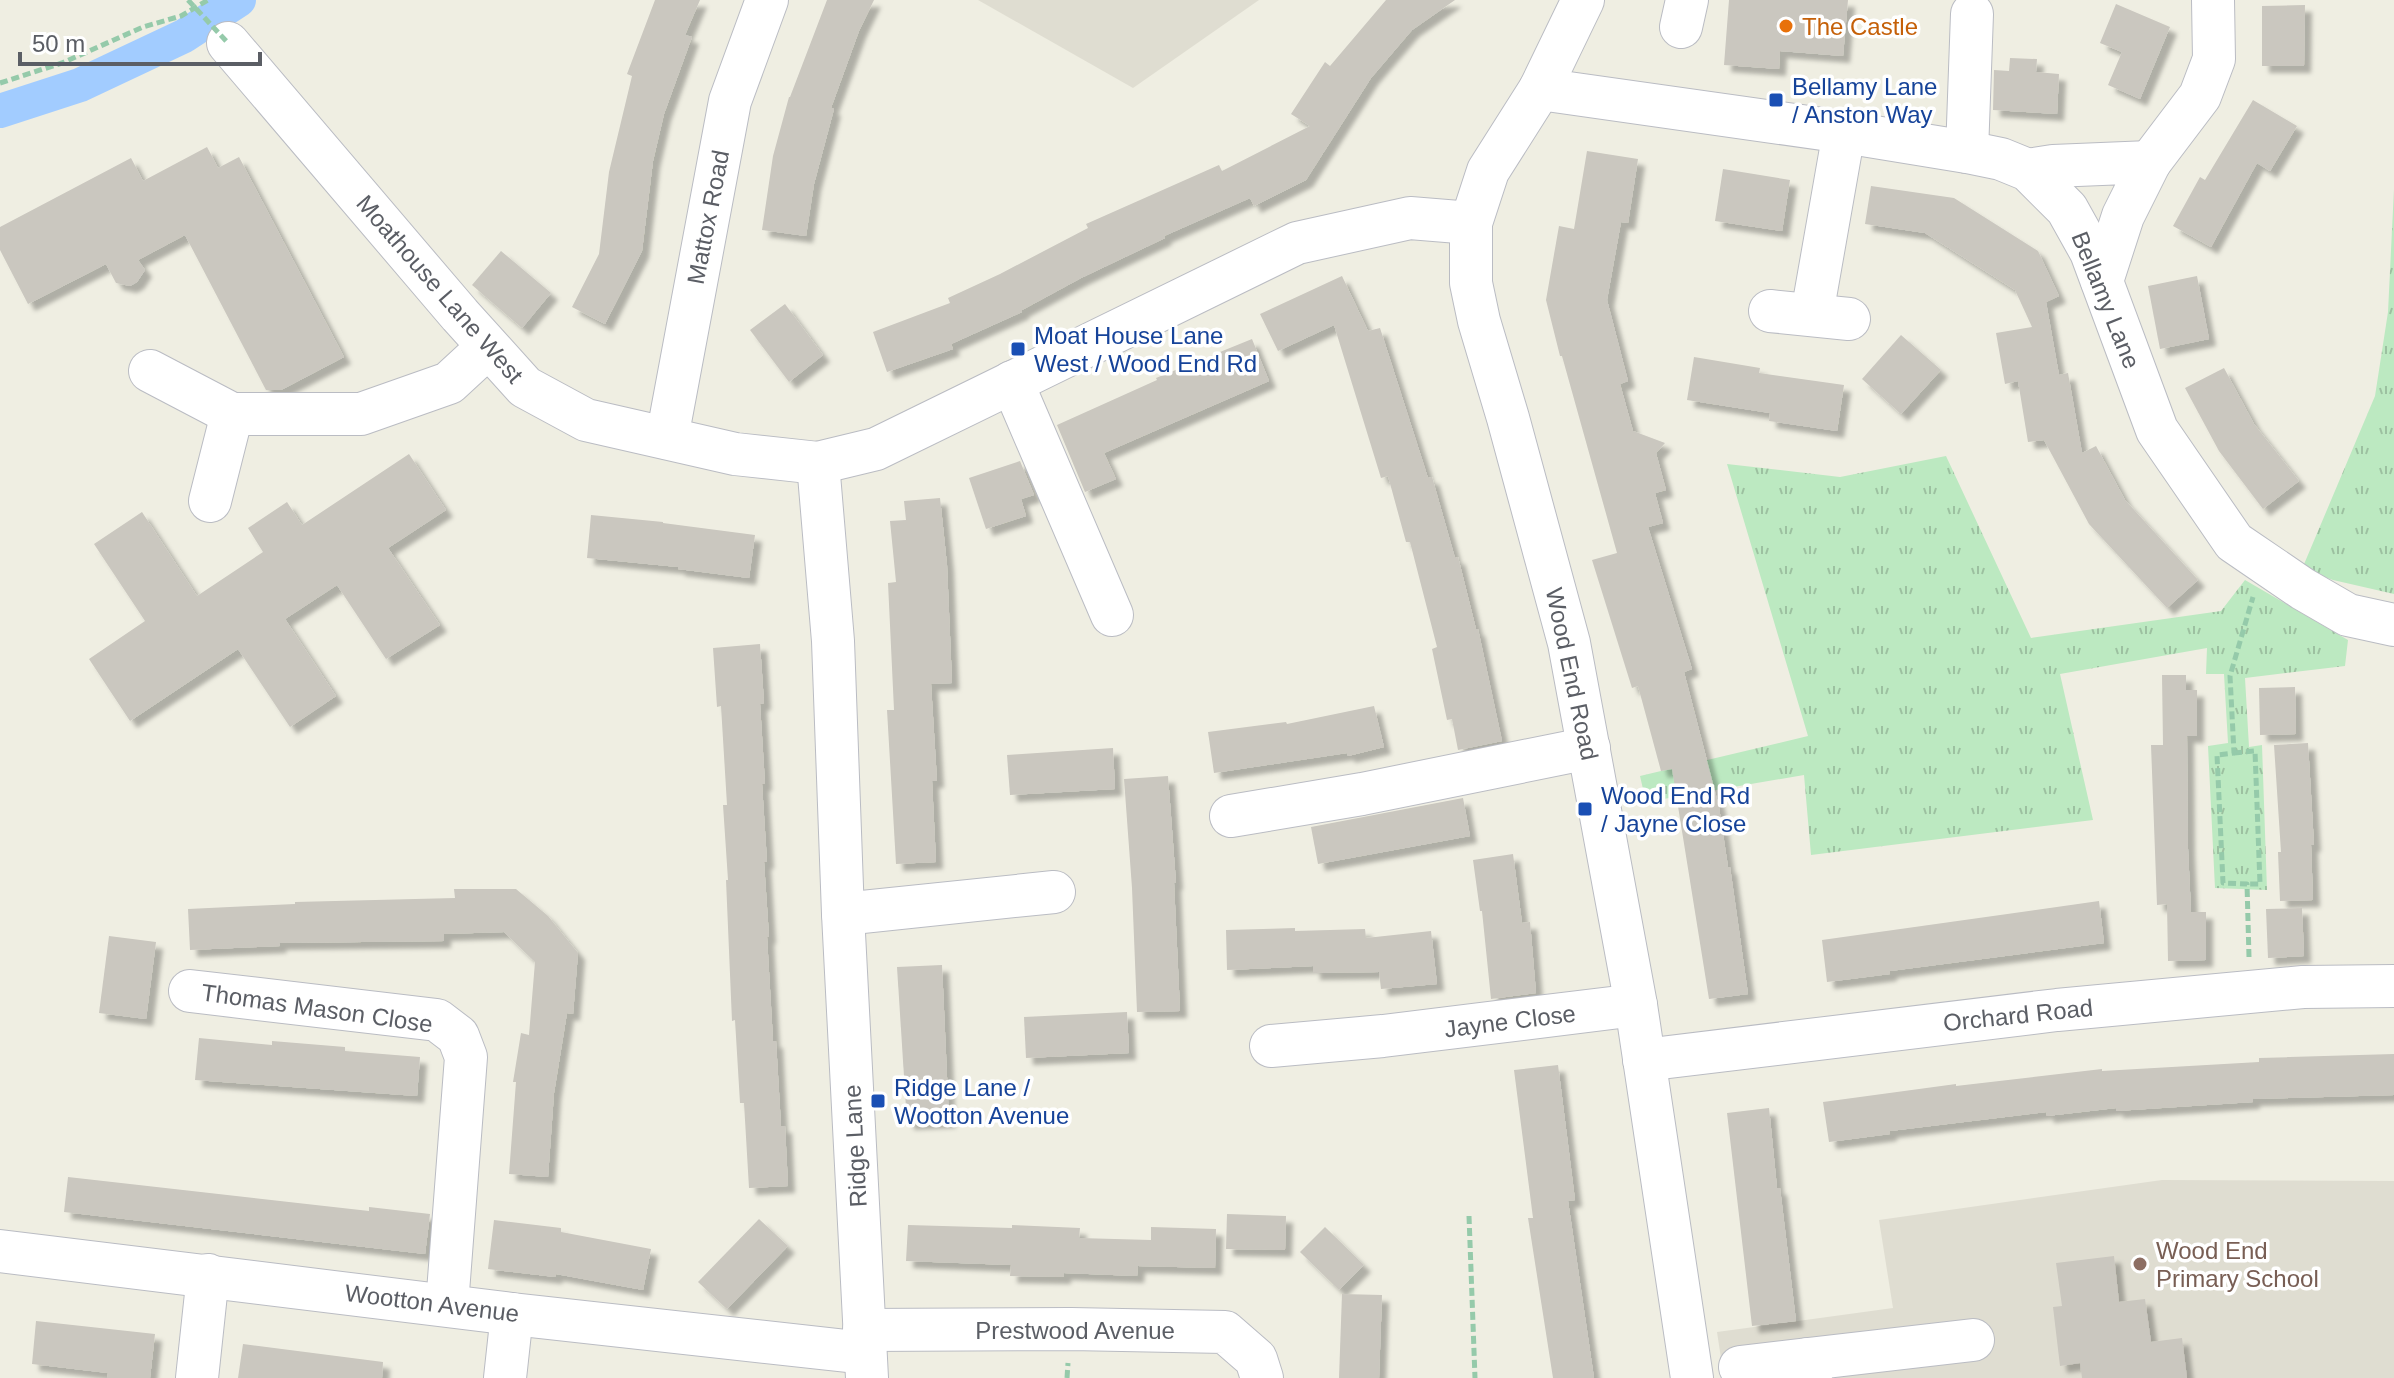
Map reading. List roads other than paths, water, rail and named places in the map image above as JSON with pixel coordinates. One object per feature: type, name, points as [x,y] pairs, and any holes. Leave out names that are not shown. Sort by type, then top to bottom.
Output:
[{"type":"street","name":"Mattox Road","points":[[667,438],[730,101],[767,0]]},
{"type":"street","name":"Wood End Road","points":[[1583,0],[1540,89],[1488,171],[1471,223],[1471,283],[1569,643],[1636,1005],[1692,1378]]},
{"type":"street","points":[[2102,281],[2123,216],[2150,162],[2200,96],[2205,84],[2214,59],[2213,0]]},
{"type":"street","points":[[1967,152],[1972,14]]},
{"type":"street","name":"Moathouse Lane West","points":[[228,43],[525,387],[586,420],[735,454],[818,463],[876,449],[1297,243],[1410,218],[1471,223]]},
{"type":"street","name":"Bellamy Lane","points":[[1540,89],[1967,152],[2001,159],[2028,170],[2067,209],[2091,252],[2157,430],[2234,542],[2348,615],[2394,625]]},
{"type":"street","points":[[1770,311],[1830,317],[1844,132]]},
{"type":"street","points":[[2028,170],[2150,162]]},
{"type":"street","points":[[150,371],[232,414],[361,414],[449,383],[488,347]]},
{"type":"street","points":[[1012,382],[1112,615]]},
{"type":"street","points":[[210,501],[232,414]]},
{"type":"street","name":"Ridge Lane","points":[[818,463],[833,641],[843,914],[866,1354]]},
{"type":"street","points":[[1231,816],[1362,794],[1589,748]]},
{"type":"street","points":[[843,914],[1054,892]]},
{"type":"street","name":"Orchard Road","points":[[1644,1060],[2057,1010],[2303,987],[2394,986]]},
{"type":"street","name":"Thomas Mason Close","points":[[190,991],[437,1020],[458,1036],[466,1057],[447,1305]]},
{"type":"street","name":"Jayne Close","points":[[1271,1046],[1383,1036],[1636,1005]]},
{"type":"street","name":"Wootton Avenue","points":[[0,1251],[866,1354]]},
{"type":"street","points":[[197,1378],[208,1275]]},
{"type":"street","points":[[505,1378],[512,1314]]},
{"type":"street","name":"Prestwood Avenue","points":[[866,1354],[1071,1329],[1225,1332],[1256,1359],[1262,1378]]},
{"type":"street","points":[[1740,1367],[1809,1369],[1973,1340]]},
{"type":"waterway","points":[[0,111],[80,85],[184,36],[239,0]]},
{"type":"place","name":"The Castle","points":[[1786,26]]},
{"type":"place","name":"Bellamy Lane / Anston Way","points":[[1776,100]]},
{"type":"place","name":"Moat House Lane West / Wood End Rd","points":[[1018,349]]},
{"type":"place","name":"Wood End Rd / Jayne Close","points":[[1585,809]]},
{"type":"place","name":"Ridge Lane / Wootton Avenue","points":[[878,1101]]},
{"type":"place","name":"Wood End Primary School","points":[[2140,1264]]}]
